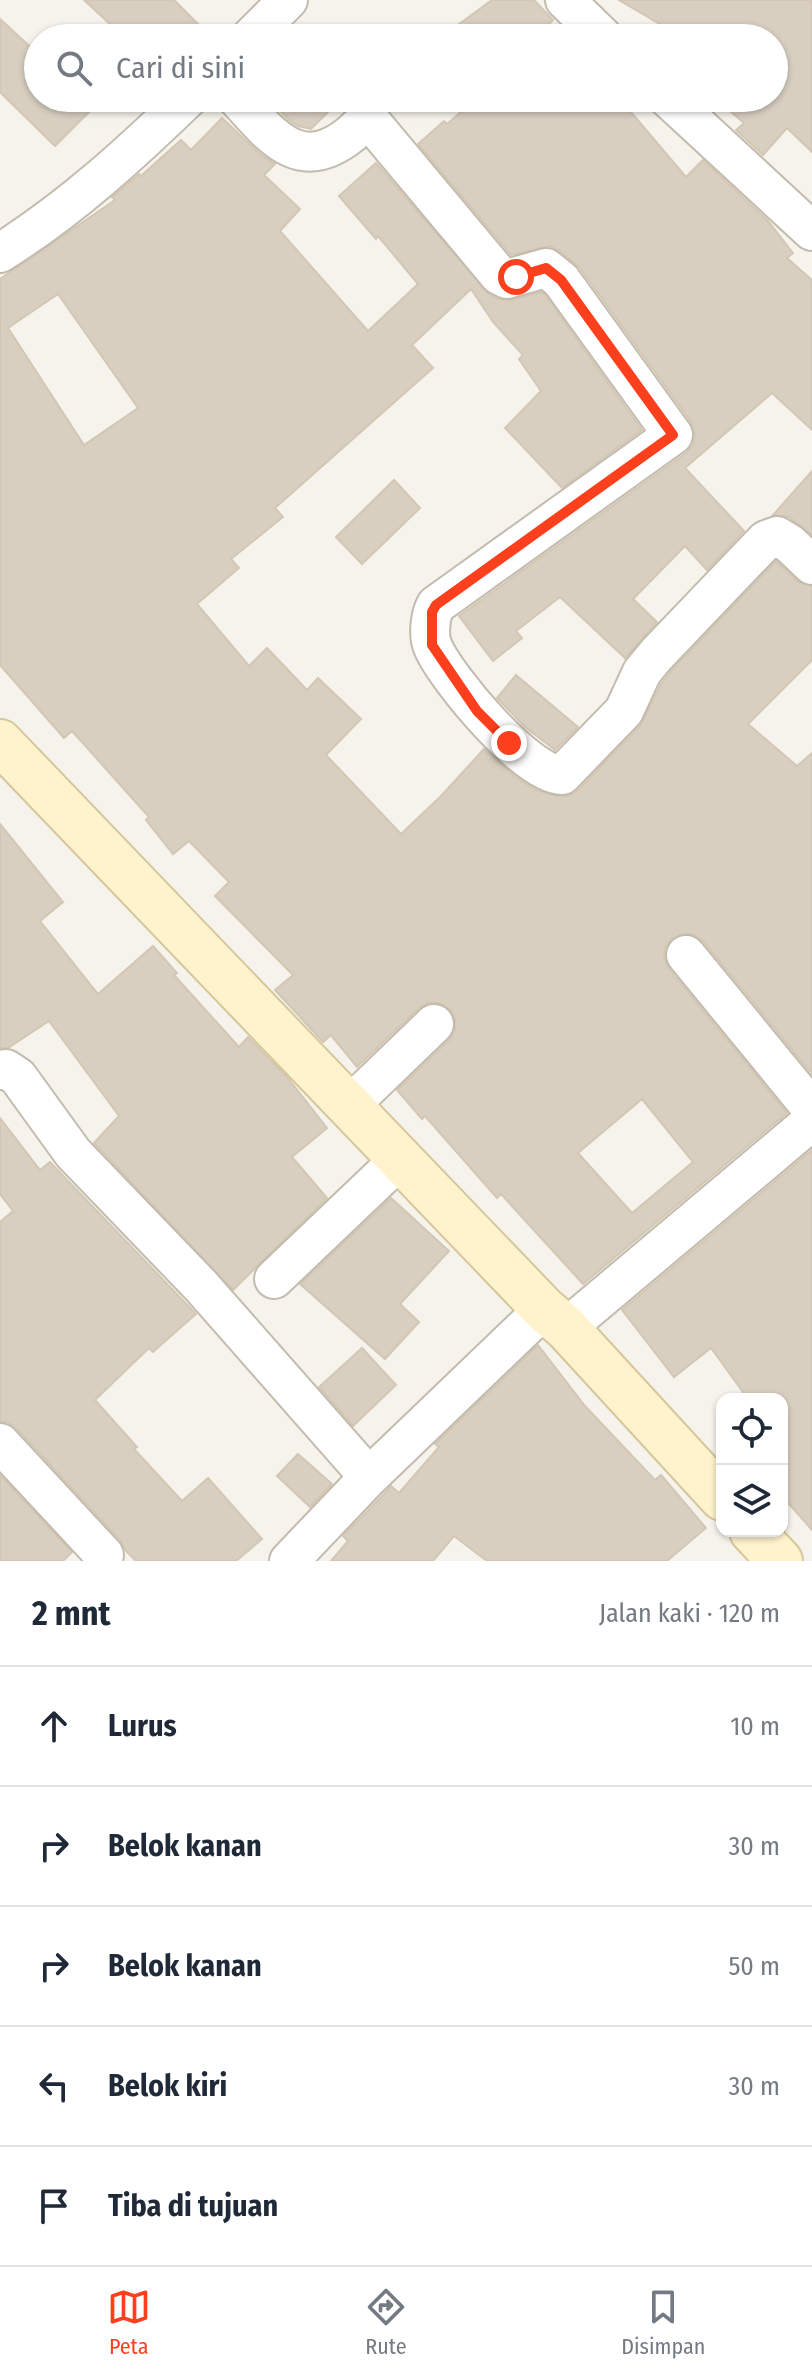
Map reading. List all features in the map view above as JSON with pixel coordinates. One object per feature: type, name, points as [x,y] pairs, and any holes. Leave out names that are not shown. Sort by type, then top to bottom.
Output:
[{"type":"main road","points":[[0,742],[555,1318],[716,1492]]},
{"type":"main road","points":[[758,1537],[780,1561]]},
{"type":"street","points":[[264,24],[288,0]]},
{"type":"street","points":[[565,0],[590,24]]},
{"type":"street","points":[[0,253],[79,198],[173,112]]},
{"type":"street","points":[[251,112],[282,142],[300,153],[328,150],[363,123],[372,123],[499,275],[507,279],[546,268],[561,280],[673,435],[436,605],[432,612],[432,645],[477,711],[509,743],[556,776],[562,775],[624,711],[635,683],[656,655],[766,540],[777,536],[812,565]]},
{"type":"street","points":[[683,112],[812,231]]},
{"type":"street","points":[[686,955],[812,1109]]},
{"type":"street","points":[[349,1106],[434,1024]]},
{"type":"street","points":[[0,1070],[6,1069],[18,1077],[73,1153],[220,1307],[369,1477]]},
{"type":"street","points":[[289,1561],[369,1477],[555,1318],[812,1121]]},
{"type":"street","points":[[274,1279],[400,1159]]},
{"type":"street","points":[[0,1443],[105,1559]]},
{"type":"building","points":[[84,0],[174,0],[198,24],[110,24]]},
{"type":"building","points":[[492,0],[534,0],[553,20],[549,24],[459,24]]},
{"type":"building","points":[[619,0],[812,0],[812,152],[787,128],[763,155],[736,130],[744,123],[731,112],[788,112],[788,24],[660,24]]},
{"type":"building","points":[[0,19],[24,41],[24,112],[89,112],[55,146],[0,92]]},
{"type":"building","points":[[281,112],[328,112],[311,129],[289,120]]},
{"type":"building","points":[[461,112],[631,112],[686,177],[703,160],[768,221],[793,253],[787,258],[812,280],[812,430],[772,393],[685,468],[744,531],[707,570],[685,546],[633,599],[657,622],[625,658],[560,597],[516,631],[522,638],[493,661],[459,616],[686,453],[693,445],[695,434],[691,422],[579,267],[550,246],[511,255],[418,144],[444,121],[447,124]]},
{"type":"building","points":[[222,118],[275,164],[264,175],[300,209],[280,231],[368,331],[418,284],[339,196],[376,163],[489,294],[498,299],[512,300],[541,292],[545,295],[642,430],[562,488],[505,428],[541,391],[519,359],[523,355],[493,322],[471,289],[412,345],[433,368],[275,508],[283,517],[231,559],[239,568],[197,604],[249,666],[267,648],[307,690],[318,678],[361,719],[326,755],[401,834],[484,749],[515,777],[536,790],[557,796],[567,796],[577,791],[640,726],[661,684],[672,670],[776,561],[797,581],[812,586],[812,660],[748,724],[797,766],[812,753],[812,1074],[703,941],[683,933],[672,939],[665,948],[664,958],[669,969],[787,1113],[583,1284],[501,1194],[497,1198],[425,1116],[422,1119],[397,1090],[450,1039],[455,1031],[455,1019],[450,1009],[439,1003],[429,1003],[419,1008],[357,1067],[331,1035],[323,1042],[275,990],[293,975],[215,896],[229,882],[189,841],[173,854],[146,820],[149,817],[72,731],[64,738],[0,665],[0,279],[115,200],[112,197],[181,140],[191,150]],"holes":[[[58,294],[138,408],[84,445],[8,328]],[[642,1099],[693,1162],[632,1213],[578,1153]]]},
{"type":"building","points":[[812,471],[812,535],[789,517],[773,515]]},
{"type":"building","points":[[394,480],[420,508],[362,564],[336,537]]},
{"type":"building","points":[[516,675],[578,727],[555,750],[525,727],[497,698]]},
{"type":"building","points":[[0,824],[63,902],[40,921],[98,994],[153,946],[177,973],[174,975],[239,1047],[248,1037],[287,1077],[327,1128],[292,1157],[327,1198],[233,1290],[94,1143],[119,1116],[49,1021],[8,1048],[0,1048]]},
{"type":"building","points":[[0,1118],[40,1170],[50,1162],[196,1314],[153,1352],[149,1348],[95,1400],[137,1447],[134,1449],[182,1501],[208,1478],[262,1539],[236,1561],[136,1561],[16,1428],[7,1422],[0,1422],[0,1222],[13,1211],[0,1194]]},
{"type":"building","points":[[812,1150],[812,1530],[788,1503],[788,1393],[744,1393],[711,1348],[674,1377],[622,1310]]},
{"type":"building","points":[[391,1198],[449,1251],[400,1304],[419,1322],[385,1359],[300,1284]]},
{"type":"building","points":[[538,1345],[585,1406],[655,1480],[661,1475],[706,1528],[667,1561],[487,1561],[454,1536],[433,1561],[331,1561],[348,1541],[343,1536],[391,1486],[399,1493],[439,1447],[435,1444]]},
{"type":"building","points":[[362,1348],[396,1385],[353,1426],[319,1387]]},
{"type":"building","points":[[298,1454],[332,1484],[310,1507],[277,1476]]},
{"type":"building","points":[[0,1475],[72,1552],[63,1561],[0,1561]]},
{"type":"route","points":[[509,743],[477,711],[432,645],[432,612],[436,605],[673,435],[561,280],[546,268],[516,277]]}]
